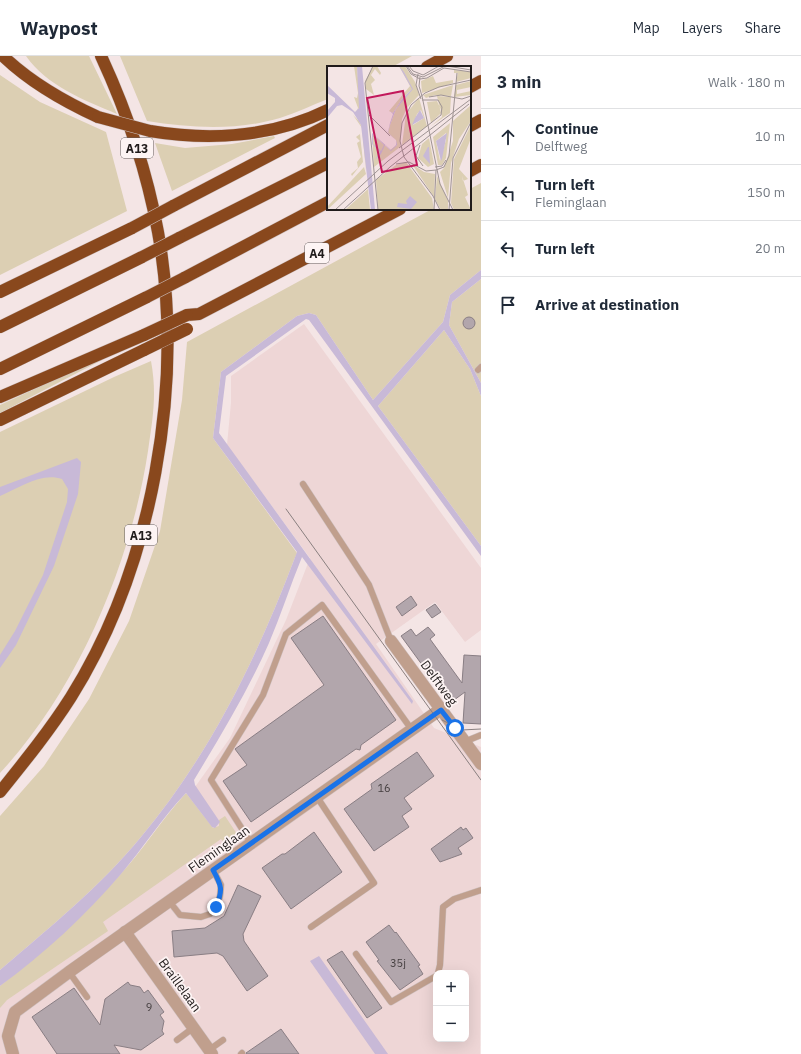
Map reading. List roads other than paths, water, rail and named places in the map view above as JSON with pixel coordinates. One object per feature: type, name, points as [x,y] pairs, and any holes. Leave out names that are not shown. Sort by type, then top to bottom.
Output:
[{"type":"highway","points":[[3,56],[21,72],[50,92],[98,117],[150,130],[207,137],[246,134],[289,125],[327,110]]},
{"type":"highway","name":"A13","points":[[0,792],[55,721],[72,696],[97,650],[130,568],[142,531],[157,467],[166,392],[168,342],[163,267],[158,232],[143,167],[116,88],[102,56]]},
{"type":"highway","points":[[429,66],[447,56]]},
{"type":"highway","points":[[471,86],[481,81]]},
{"type":"highway","points":[[471,125],[481,120]]},
{"type":"highway","points":[[0,292],[132,228],[327,126]]},
{"type":"highway","points":[[0,327],[327,164]]},
{"type":"highway","points":[[471,170],[481,165]]},
{"type":"highway","points":[[0,369],[147,297],[327,203]]},
{"type":"highway","name":"A4","points":[[0,420],[186,329],[199,314],[398,210]]},
{"type":"highway","name":"A4","points":[[0,397],[187,315],[199,314]]},
{"type":"street","name":"Delftweg","points":[[391,641],[481,764]]},
{"type":"street","name":"Fleminglaan","points":[[13,1054],[8,1036],[15,1012],[124,932],[441,710]]},
{"type":"street","name":"Braillelaan","points":[[124,932],[210,1052]]},
{"type":"lane","points":[[303,484],[369,585],[391,641]]},
{"type":"lane","points":[[251,843],[211,780],[264,695],[286,634],[322,605],[412,730]]},
{"type":"lane","points":[[464,742],[481,735]]},
{"type":"lane","points":[[311,927],[374,883],[317,797]]},
{"type":"lane","points":[[169,901],[180,915],[201,917],[210,914],[220,896],[221,885],[213,870]]},
{"type":"lane","points":[[439,970],[443,907],[454,899],[481,890]]},
{"type":"lane","points":[[356,954],[391,1002],[433,978]]},
{"type":"lane","points":[[69,972],[87,997]]},
{"type":"lane","points":[[177,1040],[193,1028]]},
{"type":"lane","points":[[210,1052],[223,1040]]},
{"type":"tram line","points":[[286,509],[481,780]]},
{"type":"tram line","points":[[442,720],[462,730],[481,729]]}]
